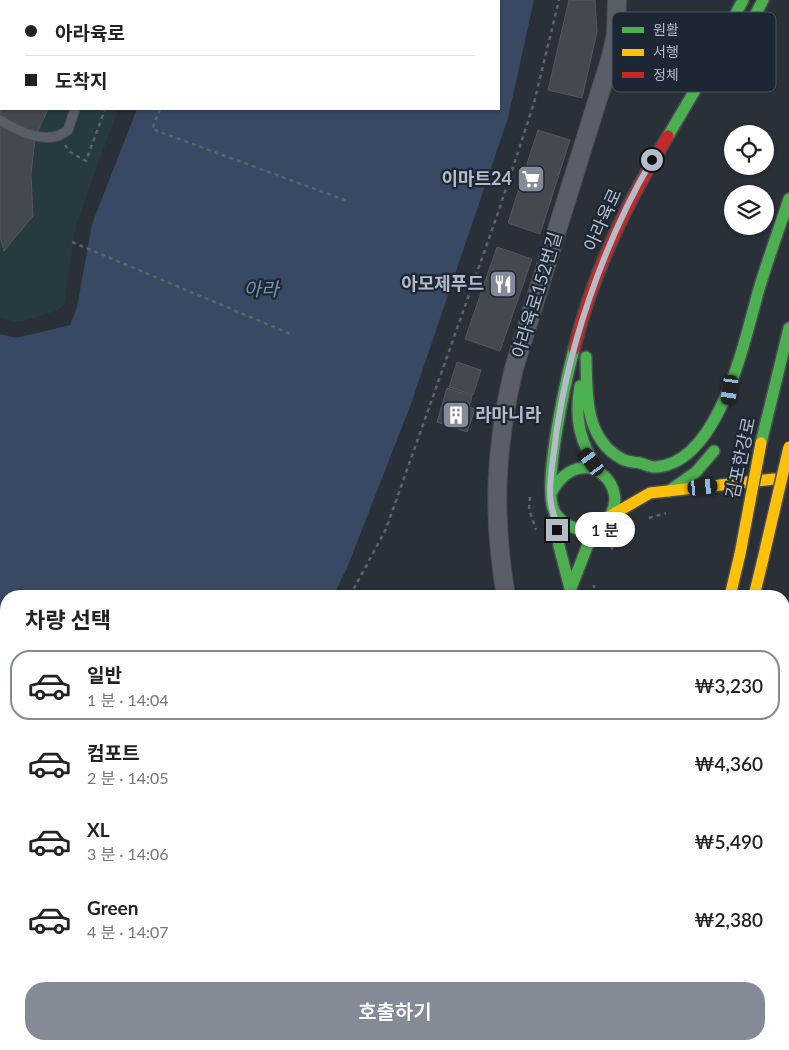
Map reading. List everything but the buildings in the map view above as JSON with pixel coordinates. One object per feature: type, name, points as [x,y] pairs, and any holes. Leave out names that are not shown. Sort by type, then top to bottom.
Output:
[{"type":"main road","name":"아라육로","points":[[737,12],[743,0]]},
{"type":"main road","points":[[757,12],[763,0]]},
{"type":"main road","name":"아라육로","points":[[551,493],[559,417],[589,300],[621,219],[645,172],[694,92]]},
{"type":"main road","points":[[669,491],[708,461],[718,445],[730,390],[760,286],[789,199]]},
{"type":"main road","name":"김포한강로","points":[[731,590],[761,443],[789,328]]},
{"type":"main road","points":[[573,590],[587,547],[614,506],[614,495],[602,474],[586,453],[580,439],[576,410],[588,352],[587,392],[592,428],[601,444],[612,453],[637,465],[668,465],[692,452],[709,428],[730,390]]},
{"type":"main road","points":[[755,590],[789,447]]},
{"type":"main road","points":[[571,590],[559,546],[551,504],[551,493],[555,482],[570,469],[590,467],[630,487],[650,493],[789,478]]},
{"type":"main road","points":[[554,514],[561,523],[571,529],[582,531],[593,529],[650,493]]},
{"type":"street","name":"아라육로152번길","points":[[505,590],[498,538],[496,487],[498,452],[504,409],[514,368],[612,52]]},
{"type":"lane","points":[[0,120],[33,135],[43,137],[59,135],[68,130],[75,110]]},
{"type":"path","points":[[353,590],[386,529],[496,219],[534,103],[559,0]]},
{"type":"path","points":[[59,135],[70,152],[86,162],[105,110]]},
{"type":"path","points":[[160,110],[152,129],[350,202]]},
{"type":"path","points":[[72,242],[293,335]]},
{"type":"path","points":[[648,518],[671,512]]},
{"type":"path","points":[[606,557],[622,536],[633,527]]},
{"type":"path","points":[[595,590],[597,578]]},
{"type":"green space","points":[[0,110],[118,110],[76,225],[64,305],[56,311],[23,321],[15,322],[0,317]]},
{"type":"water","name":"아라","points":[[500,0],[534,0],[508,118],[411,404],[347,568],[336,590],[0,590],[0,334],[16,338],[70,325],[77,307],[92,224],[137,110],[500,110]]},
{"type":"traffic: fast","points":[[737,12],[743,0]]},
{"type":"traffic: fast","points":[[757,12],[763,0]]},
{"type":"traffic: fast","points":[[668,136],[694,92]]},
{"type":"traffic: fast","points":[[586,357],[590,414],[600,439],[610,450],[624,460],[653,467],[678,461],[697,445],[713,422],[726,395],[737,366],[762,278],[789,199]]},
{"type":"traffic: fast","points":[[761,443],[789,328]]},
{"type":"traffic: fast","points":[[551,493],[564,476],[577,469],[591,468],[602,474],[610,484],[615,496],[613,509],[605,521],[585,530],[577,529],[567,524],[554,511],[551,498],[551,479],[553,456],[556,432],[574,349]]},
{"type":"traffic: fast","points":[[580,386],[578,398],[580,430],[587,451],[599,471]]},
{"type":"traffic: fast","points":[[669,491],[696,472],[714,451]]},
{"type":"traffic: fast","points":[[555,514],[559,546],[570,590]]},
{"type":"traffic: fast","points":[[571,588],[587,547],[602,524]]},
{"type":"traffic: slow","points":[[740,554],[761,443]]},
{"type":"traffic: slow","points":[[763,559],[789,447]]},
{"type":"traffic: slow","points":[[610,516],[650,493],[774,479]]},
{"type":"traffic: slow","points":[[731,590],[740,554]]},
{"type":"traffic: slow","points":[[755,590],[763,559]]},
{"type":"traffic: jam","points":[[574,349],[591,293],[612,239],[638,187],[668,136]]},
{"type":"place","name":"이마트24","points":[[531,179]]},
{"type":"place","name":"아모제푸드","points":[[503,284]]},
{"type":"place","name":"라마니라","points":[[456,415]]},
{"type":"route","points":[[557,530],[551,504],[555,442],[559,417],[579,334],[589,300],[618,226],[652,160]]}]
